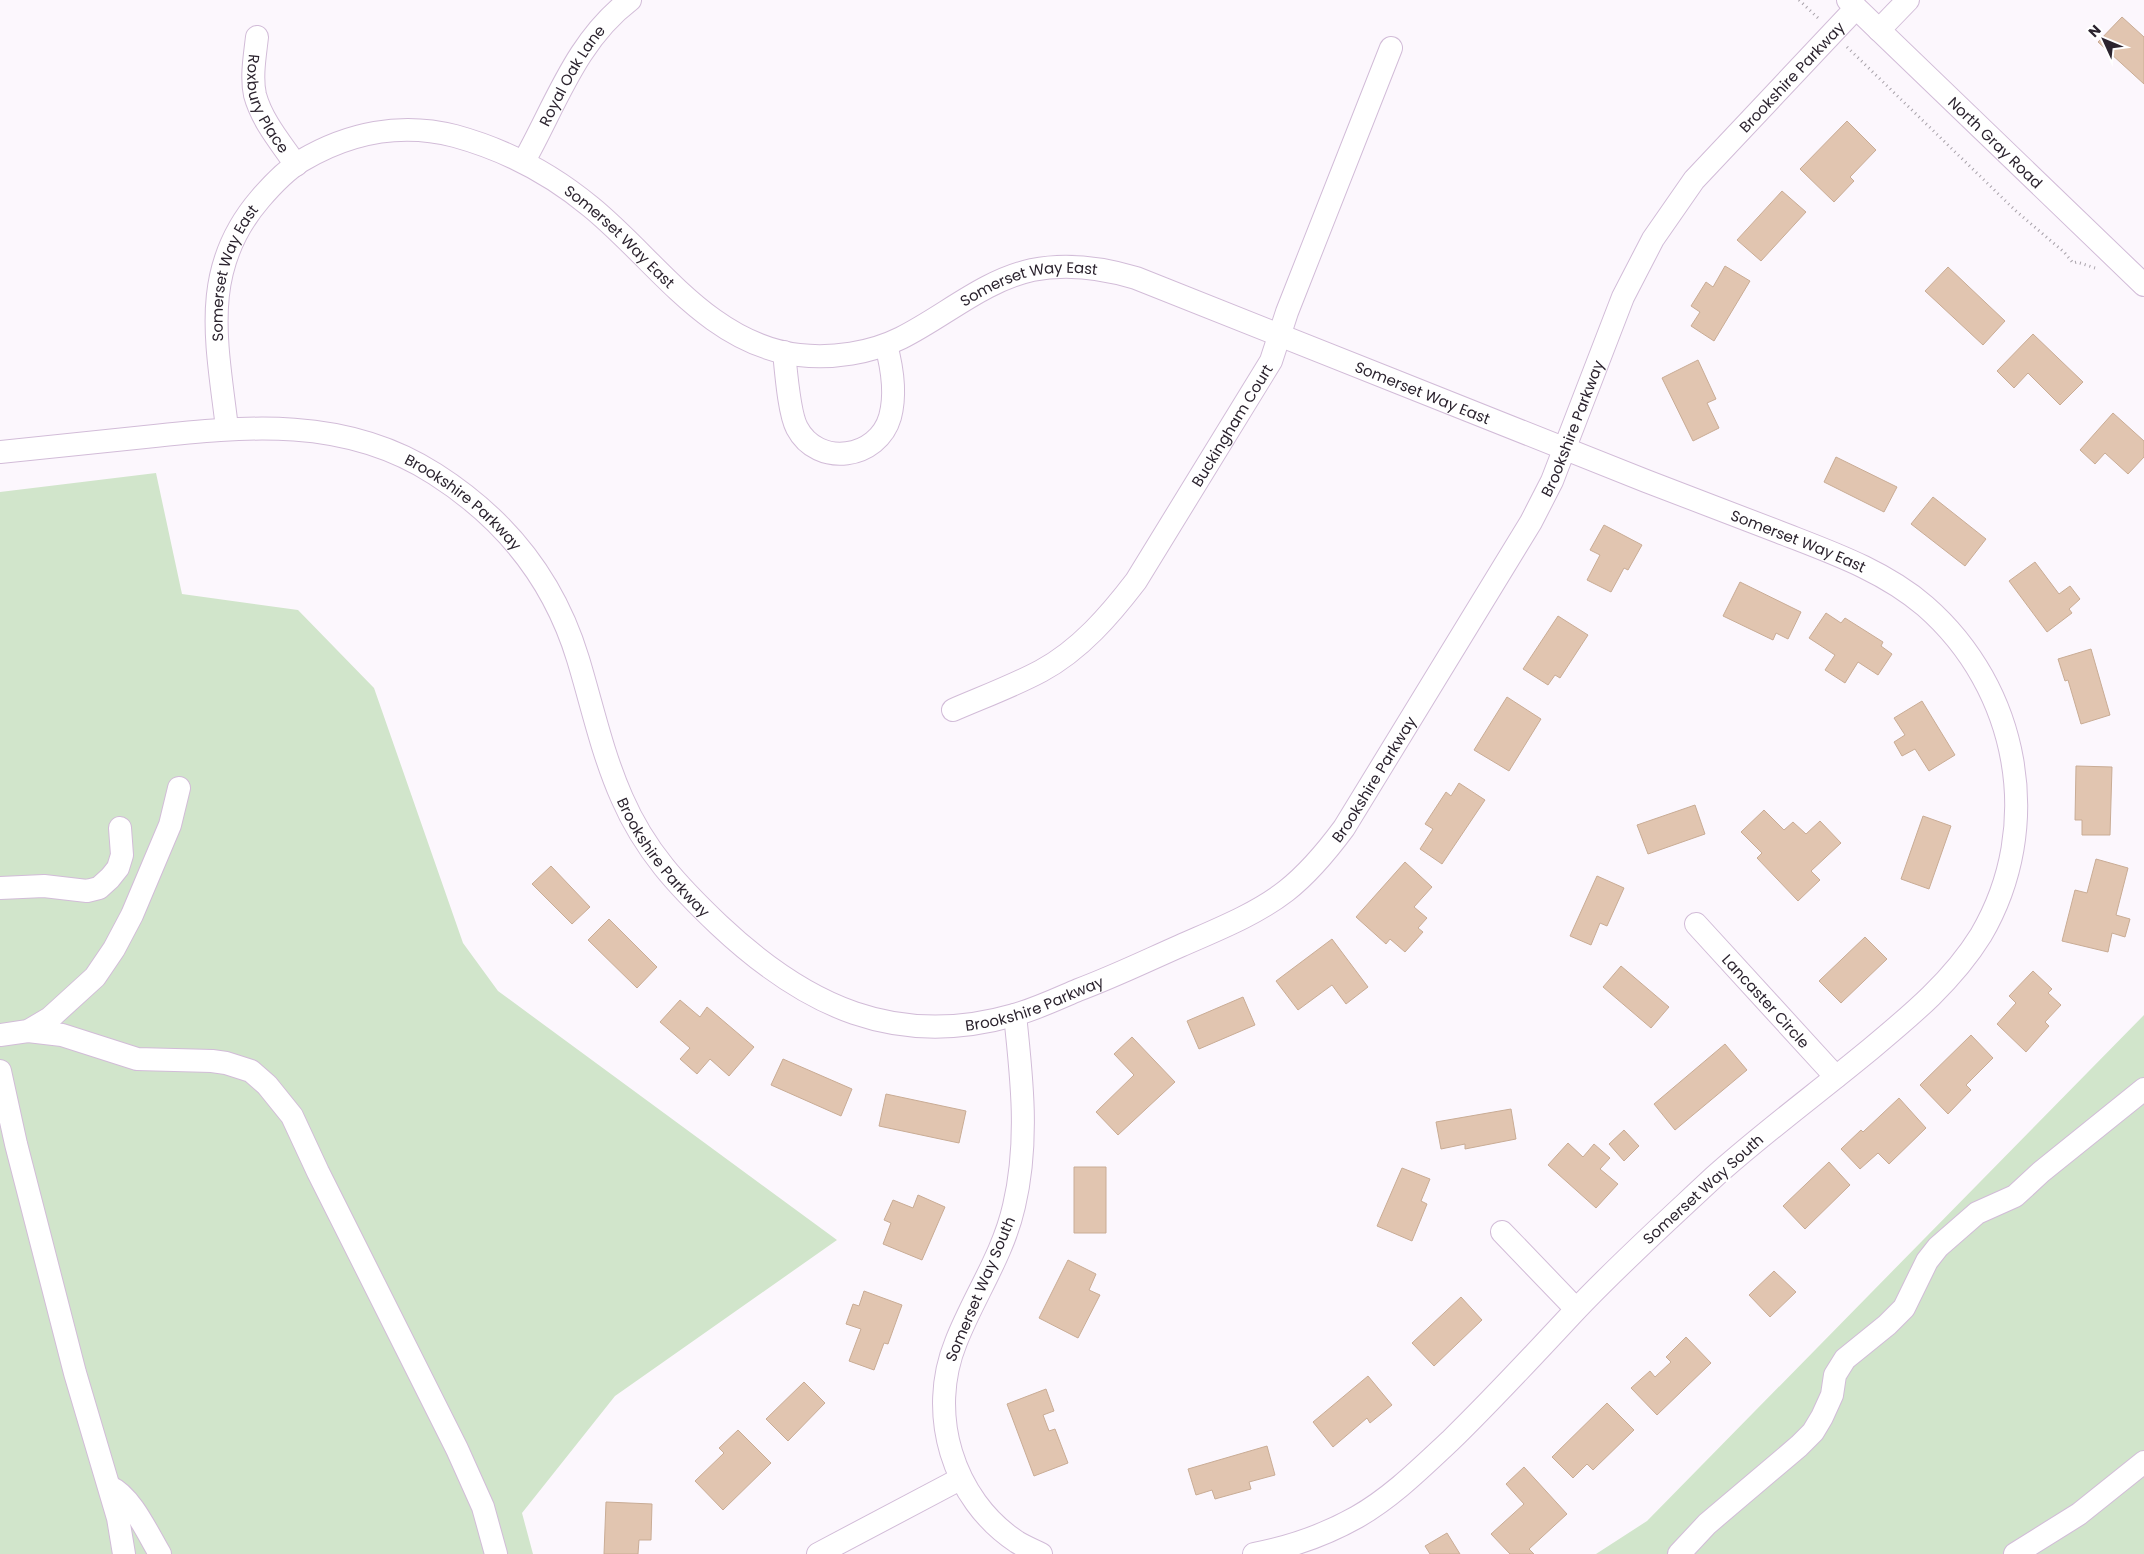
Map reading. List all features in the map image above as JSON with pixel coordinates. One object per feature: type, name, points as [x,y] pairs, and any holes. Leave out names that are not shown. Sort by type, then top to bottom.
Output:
[{"type":"street","name":"Royal Oak Lane","points":[[524,161],[584,47],[608,18],[630,0]]},
{"type":"street","points":[[1879,30],[1908,0]]},
{"type":"street","name":"Brookshire Parkway","points":[[0,452],[227,428],[294,428],[346,437],[387,450],[430,470],[461,491],[508,533],[546,584],[563,619],[576,653],[620,796],[642,838],[672,880],[744,948],[768,967],[818,999],[840,1009],[868,1018],[892,1023],[950,1026],[1015,1015],[1082,989],[1234,922],[1284,893],[1316,863],[1344,828],[1531,522],[1552,481],[1623,297],[1643,256],[1672,210],[1694,180],[1833,34],[1852,4]]},
{"type":"street","name":"North Gray Road","points":[[1852,4],[2144,285]]},
{"type":"street","name":"Roxbury Place","points":[[257,37],[254,63],[255,94],[262,115],[296,164]]},
{"type":"street","name":"Buckingham Court","points":[[953,710],[1042,670],[1087,637],[1120,602],[1136,581],[1271,361],[1287,312],[1391,48]]},
{"type":"street","name":"Somerset Way East","points":[[227,428],[217,337],[216,308],[220,278],[226,254],[249,212],[281,176],[296,164],[317,152],[361,135],[381,130],[447,134],[475,142],[524,161],[555,180],[593,208],[705,314],[734,333],[764,347],[784,352],[821,356],[839,355],[886,345],[903,337],[989,286],[1032,270],[1058,267],[1098,268],[1136,278],[1564,449],[1836,554],[1880,574],[1903,588],[1944,624],[1973,660],[2006,732]]},
{"type":"street","points":[[784,352],[793,417],[797,428],[802,436],[818,448],[840,454],[853,453],[869,447],[883,432],[890,418],[892,384],[890,360],[886,345]]},
{"type":"street","name":"Somerset Way South","points":[[1254,1554],[1294,1545],[1314,1538],[1359,1516],[1402,1486],[1475,1417],[1576,1309],[1642,1244],[1733,1160],[1836,1078],[1922,1005],[1952,975],[1980,936],[1993,912],[2009,867],[2017,810],[2016,774],[2006,732]]},
{"type":"street","points":[[28,1031],[50,1018],[95,977],[114,949],[132,916],[170,825],[179,788]]},
{"type":"street","points":[[0,888],[44,886],[87,891],[100,888],[170,825]]},
{"type":"street","points":[[113,875],[118,868],[122,855],[120,828]]},
{"type":"street","name":"Lancaster Circle","points":[[1696,924],[1836,1078]]},
{"type":"street","name":"Somerset Way South","points":[[1015,1015],[1024,1128],[1019,1184],[1010,1223],[999,1251],[955,1343],[945,1376],[943,1396],[946,1430],[951,1455],[960,1479],[976,1504],[1004,1532],[1041,1554]]},
{"type":"street","points":[[0,1036],[28,1031],[62,1035],[137,1059],[226,1063],[251,1071],[267,1085],[292,1116],[318,1172],[457,1449],[484,1507],[496,1554]]},
{"type":"street","points":[[0,1071],[16,1144],[72,1363],[109,1486],[120,1527],[124,1554]]},
{"type":"street","points":[[1680,1554],[1707,1524],[1813,1432],[1832,1395],[1835,1375],[1845,1359],[1887,1325],[1904,1308],[1927,1260],[1938,1247],[1977,1213],[2016,1196],[2041,1172],[2144,1089]]},
{"type":"street","points":[[1502,1232],[1576,1309]]},
{"type":"street","points":[[2015,1554],[2079,1514],[2144,1462]]},
{"type":"street","points":[[818,1554],[960,1479]]},
{"type":"street","points":[[109,1486],[118,1490],[131,1506],[160,1554]]},
{"type":"path","points":[[1799,0],[2017,212],[2064,252],[2073,263]]},
{"type":"green space","points":[[156,473],[182,594],[298,610],[374,688],[463,943],[498,991],[837,1240],[615,1396],[522,1513],[533,1554],[0,1554],[0,492]]},
{"type":"green space","points":[[2144,1015],[2144,1554],[1596,1554],[1647,1521]]},
{"type":"building","points":[[2122,17],[2144,37],[2144,84],[2098,42]]},
{"type":"building","points":[[1847,121],[1876,150],[1850,177],[1854,181],[1834,202],[1800,169]]},
{"type":"building","points":[[1782,191],[1806,212],[1761,261],[1737,240]]},
{"type":"building","points":[[1725,266],[1750,281],[1714,341],[1691,326],[1700,312],[1691,306],[1706,282],[1713,287]]},
{"type":"building","points":[[1948,267],[2005,321],[1983,345],[1925,291]]},
{"type":"building","points":[[2033,334],[2083,382],[2060,405],[2028,373],[2014,388],[1997,371]]},
{"type":"building","points":[[1698,360],[1716,399],[1707,403],[1719,428],[1693,441],[1662,378]]},
{"type":"building","points":[[2113,413],[2144,441],[2144,457],[2128,474],[2105,453],[2095,464],[2080,450]]},
{"type":"building","points":[[1836,457],[1897,487],[1884,512],[1824,482]]},
{"type":"building","points":[[1933,497],[1986,539],[1965,566],[1911,524]]},
{"type":"building","points":[[1604,525],[1642,545],[1628,570],[1624,568],[1611,592],[1587,580],[1600,555],[1590,550]]},
{"type":"building","points":[[2035,562],[2059,594],[2070,586],[2080,599],[2069,609],[2072,613],[2047,632],[2009,581]]},
{"type":"building","points":[[1740,582],[1801,612],[1788,639],[1776,633],[1773,640],[1723,616]]},
{"type":"building","points":[[1826,613],[1841,623],[1845,618],[1883,642],[1881,646],[1892,654],[1878,675],[1858,662],[1845,683],[1825,670],[1835,655],[1809,638]]},
{"type":"building","points":[[1558,616],[1588,635],[1560,678],[1555,675],[1548,685],[1523,669]]},
{"type":"building","points":[[2091,649],[2110,715],[2081,724],[2068,680],[2065,681],[2058,659]]},
{"type":"building","points":[[1507,697],[1541,719],[1509,771],[1474,750]]},
{"type":"building","points":[[1922,701],[1955,755],[1929,771],[1915,749],[1902,756],[1894,742],[1905,735],[1894,718]]},
{"type":"building","points":[[2076,766],[2112,767],[2110,835],[2082,835],[2082,820],[2075,820]]},
{"type":"building","points":[[1459,783],[1485,800],[1442,864],[1420,849],[1433,829],[1425,824],[1446,792],[1451,796]]},
{"type":"building","points":[[1695,805],[1705,834],[1648,854],[1637,825]]},
{"type":"building","points":[[1764,810],[1784,830],[1793,822],[1806,834],[1820,821],[1841,843],[1811,871],[1820,880],[1798,901],[1757,858],[1762,853],[1741,832]]},
{"type":"building","points":[[1923,816],[1951,826],[1929,889],[1901,879]]},
{"type":"building","points":[[2096,859],[2128,868],[2116,915],[2130,919],[2125,937],[2112,933],[2108,952],[2062,941],[2075,890],[2087,893]]},
{"type":"building","points":[[1405,862],[1432,887],[1414,907],[1427,918],[1418,928],[1423,932],[1405,952],[1390,939],[1386,944],[1356,917]]},
{"type":"building","points":[[551,866],[590,907],[572,924],[532,884]]},
{"type":"building","points":[[1597,876],[1624,888],[1607,926],[1600,923],[1591,945],[1570,936]]},
{"type":"building","points":[[609,919],[657,967],[637,988],[588,940]]},
{"type":"building","points":[[1865,937],[1887,959],[1841,1003],[1819,981]]},
{"type":"building","points":[[1332,939],[1368,987],[1346,1004],[1332,985],[1298,1010],[1276,981]]},
{"type":"building","points":[[1621,966],[1669,1007],[1651,1028],[1603,987]]},
{"type":"building","points":[[2033,971],[2052,989],[2048,993],[2061,1005],[2045,1022],[2049,1026],[2026,1052],[1997,1024],[2016,1003],[2009,996]]},
{"type":"building","points":[[1243,997],[1255,1025],[1199,1049],[1187,1021]]},
{"type":"building","points":[[680,1000],[700,1017],[707,1007],[754,1047],[729,1076],[710,1059],[697,1074],[680,1059],[690,1048],[660,1022]]},
{"type":"building","points":[[1971,1035],[1993,1058],[1966,1085],[1971,1090],[1948,1114],[1920,1085]]},
{"type":"building","points":[[1132,1037],[1175,1082],[1118,1135],[1096,1112],[1134,1075],[1114,1054]]},
{"type":"building","points":[[1725,1044],[1747,1070],[1675,1130],[1654,1104]]},
{"type":"building","points":[[783,1059],[852,1089],[841,1116],[771,1085]]},
{"type":"building","points":[[886,1094],[966,1111],[959,1143],[879,1126]]},
{"type":"building","points":[[1899,1098],[1926,1128],[1889,1164],[1878,1153],[1860,1169],[1841,1149],[1861,1130],[1863,1132]]},
{"type":"building","points":[[1511,1109],[1516,1139],[1465,1149],[1465,1144],[1441,1149],[1436,1122]]},
{"type":"building","points":[[1624,1130],[1639,1146],[1624,1161],[1609,1144]]},
{"type":"building","points":[[1568,1143],[1583,1157],[1594,1144],[1610,1158],[1600,1169],[1618,1184],[1596,1208],[1548,1165]]},
{"type":"building","points":[[1829,1162],[1850,1185],[1805,1229],[1783,1206]]},
{"type":"building","points":[[1074,1167],[1106,1167],[1106,1233],[1074,1233]]},
{"type":"building","points":[[1402,1168],[1430,1179],[1421,1201],[1427,1204],[1412,1241],[1377,1226]]},
{"type":"building","points":[[918,1195],[945,1207],[922,1260],[883,1244],[891,1223],[884,1220],[893,1200],[913,1208]]},
{"type":"building","points":[[1068,1260],[1096,1274],[1089,1290],[1100,1295],[1078,1338],[1039,1318]]},
{"type":"building","points":[[1774,1271],[1796,1292],[1770,1317],[1749,1295]]},
{"type":"building","points":[[864,1291],[902,1305],[888,1344],[884,1343],[874,1370],[849,1361],[861,1329],[846,1324],[853,1304],[859,1306]]},
{"type":"building","points":[[1461,1297],[1482,1320],[1434,1366],[1412,1343]]},
{"type":"building","points":[[1686,1337],[1711,1363],[1657,1415],[1631,1388],[1650,1371],[1655,1377],[1671,1362],[1666,1357]]},
{"type":"building","points":[[1368,1376],[1392,1405],[1370,1423],[1367,1418],[1333,1447],[1313,1422]]},
{"type":"building","points":[[804,1382],[825,1403],[788,1441],[766,1419]]},
{"type":"building","points":[[1046,1389],[1054,1411],[1043,1415],[1049,1431],[1055,1429],[1068,1463],[1034,1476],[1007,1404]]},
{"type":"building","points":[[1607,1403],[1634,1430],[1593,1470],[1587,1464],[1573,1478],[1552,1457]]},
{"type":"building","points":[[738,1430],[771,1463],[723,1510],[695,1481],[724,1453],[719,1448]]},
{"type":"building","points":[[1267,1446],[1275,1475],[1249,1482],[1251,1489],[1215,1499],[1212,1490],[1196,1495],[1188,1469]]},
{"type":"building","points":[[1524,1467],[1567,1514],[1529,1549],[1534,1554],[1510,1554],[1491,1534],[1524,1504],[1506,1484]]},
{"type":"building","points":[[606,1502],[652,1504],[651,1540],[639,1540],[638,1554],[604,1554]]},
{"type":"building","points":[[1447,1533],[1460,1554],[1430,1554],[1425,1546]]}]
